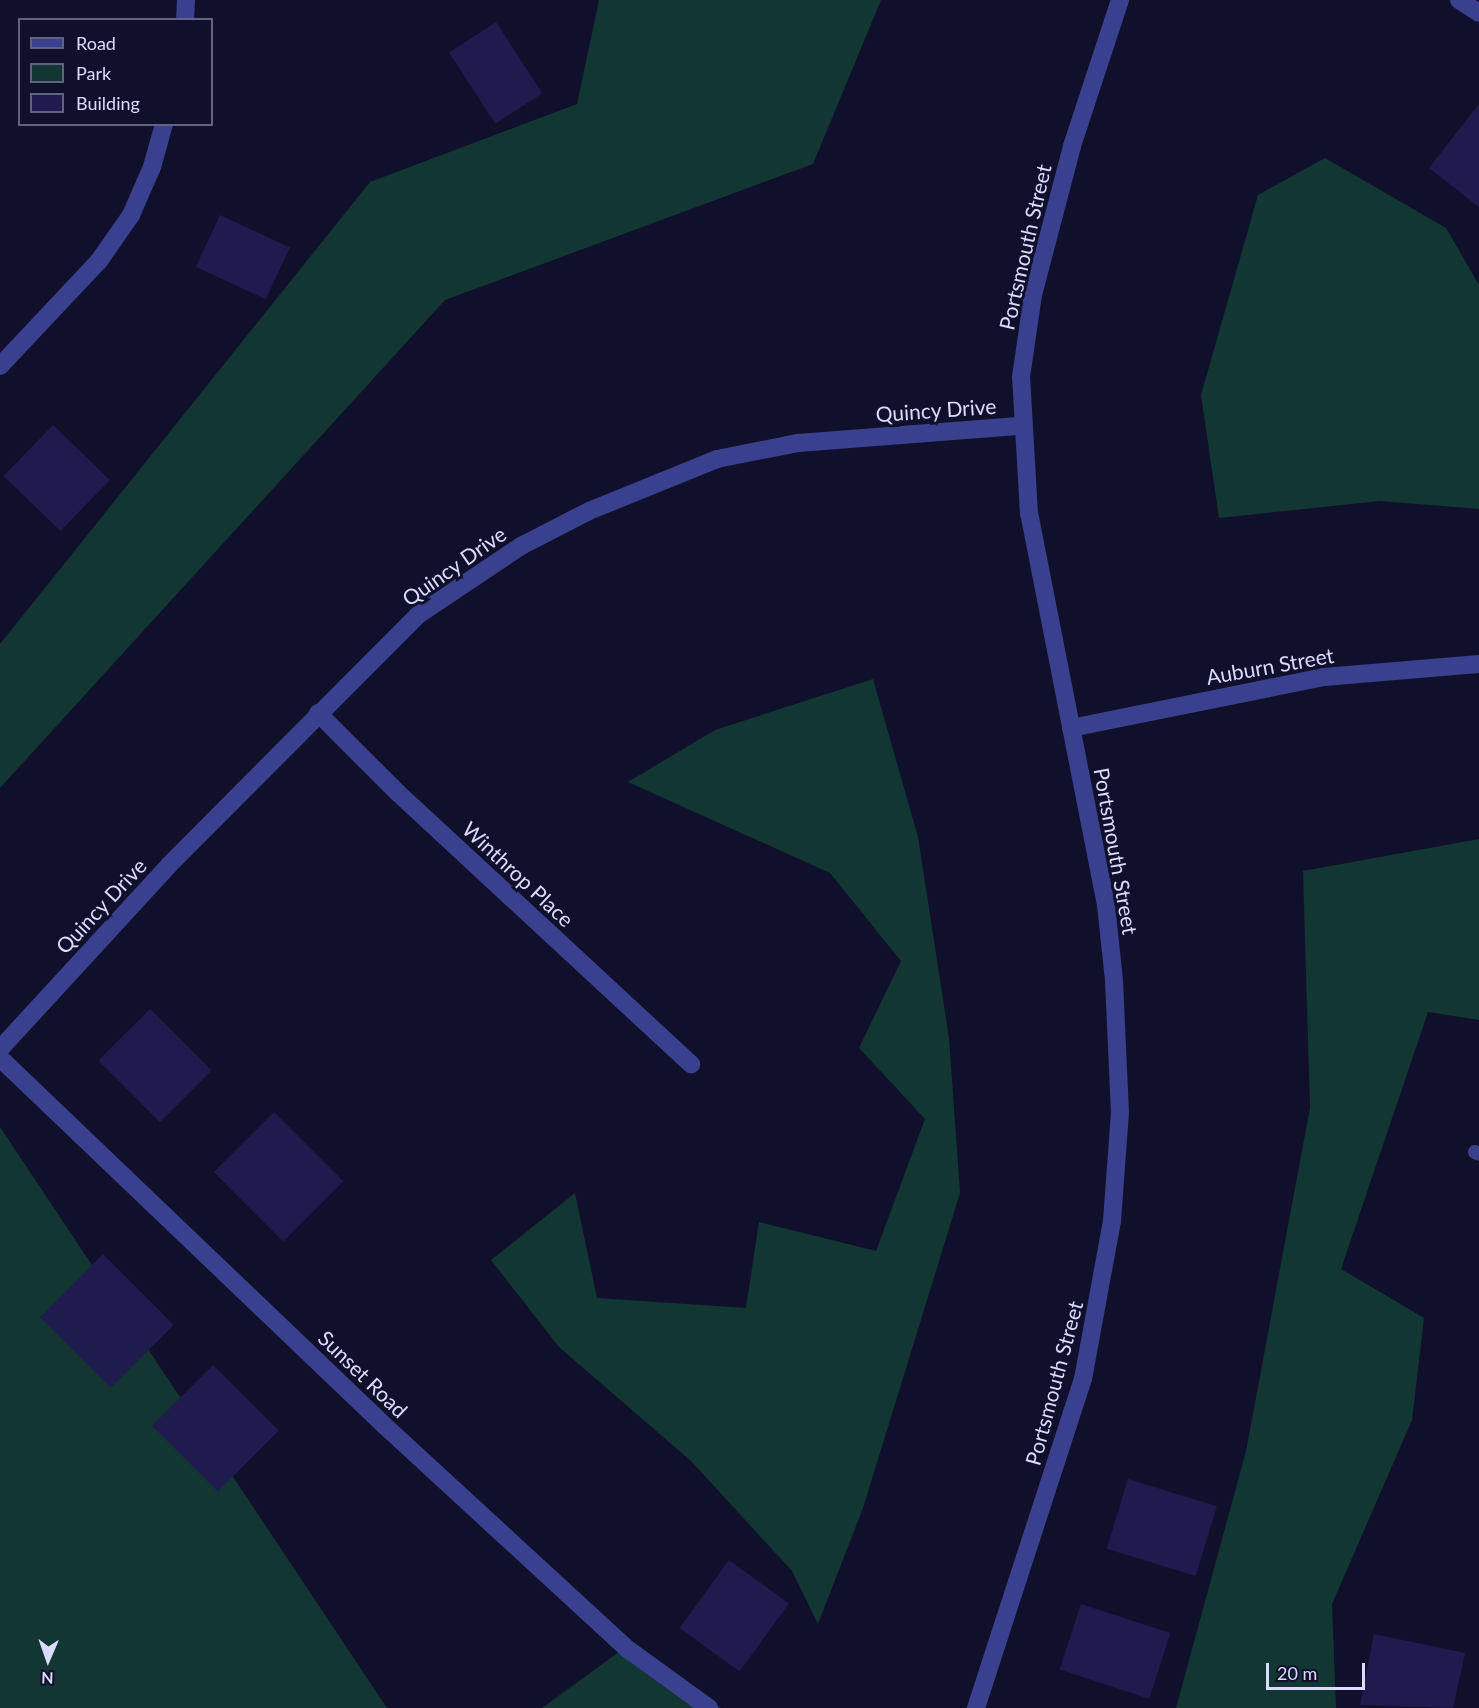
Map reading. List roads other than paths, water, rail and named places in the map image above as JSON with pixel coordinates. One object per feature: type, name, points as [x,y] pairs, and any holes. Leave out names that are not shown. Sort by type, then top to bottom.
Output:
[{"type":"street","points":[[184,18],[186,0]]},
{"type":"street","name":"Portsmouth Street","points":[[976,1708],[1083,1379],[1112,1221],[1120,1113],[1114,980],[1106,905],[1029,514],[1022,426],[1021,377],[1033,295],[1072,146],[1120,0]]},
{"type":"street","points":[[1459,0],[1479,13]]},
{"type":"street","points":[[0,366],[99,261],[131,215],[164,126]]},
{"type":"street","name":"Quincy Drive","points":[[0,1049],[169,865],[418,615],[521,546],[600,506],[717,459],[798,443],[1022,426]]},
{"type":"street","name":"Auburn Street","points":[[1071,728],[1324,677],[1479,664]]},
{"type":"street","name":"Winthrop Place","points":[[318,713],[397,792],[690,1064]]},
{"type":"street","name":"Sunset Road","points":[[0,1058],[385,1426],[629,1650],[709,1708]]}]
